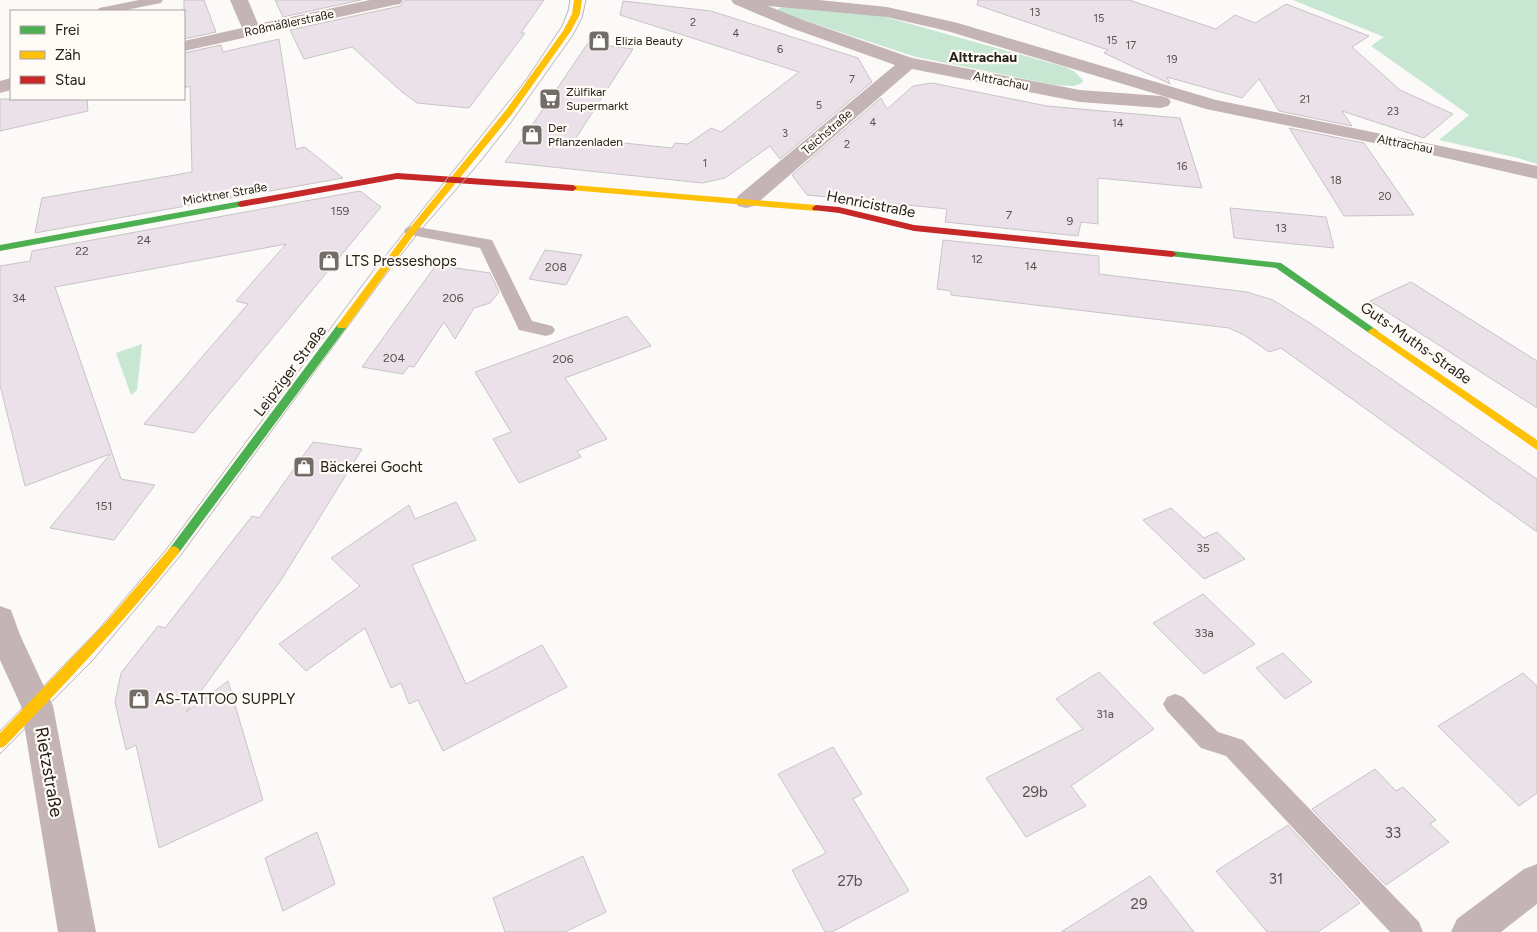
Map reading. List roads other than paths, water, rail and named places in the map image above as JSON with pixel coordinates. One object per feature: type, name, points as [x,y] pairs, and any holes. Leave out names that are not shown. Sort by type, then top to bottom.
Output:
[{"type":"street","points":[[239,0],[252,31]]},
{"type":"street","name":"Roßmäßlerstraße","points":[[185,46],[394,0]]},
{"type":"street","name":"Leipziger Straße","points":[[0,742],[37,706],[131,604],[186,536],[412,231],[493,133],[567,31],[576,14],[578,0]]},
{"type":"street","name":"Alttrachau","points":[[740,0],[797,24],[908,63],[1080,96],[1212,106]]},
{"type":"street","name":"Alttrachau","points":[[765,0],[886,12],[952,28],[1212,106],[1448,152],[1537,173]]},
{"type":"street","name":"Teichstraße","points":[[746,201],[908,63]]},
{"type":"street","name":"Micktner Straße","points":[[0,248],[397,176],[456,179]]},
{"type":"street","name":"Henricistraße","points":[[456,179],[839,210],[914,228],[1278,265]]},
{"type":"street","name":"Guts-Muths-Straße","points":[[1278,265],[1537,446]]},
{"type":"street","name":"Rietzstraße","points":[[2,627],[37,706],[77,932]]},
{"type":"street","points":[[1470,932],[1537,882]]},
{"type":"lane","points":[[109,10],[157,0]]},
{"type":"lane","points":[[412,231],[486,244],[525,326],[546,330]]},
{"type":"lane","points":[[1175,704],[1210,740],[1234,748],[1409,932]]},
{"type":"tram line","points":[[0,731],[98,630],[165,551],[370,275],[526,80],[562,26],[570,0]]},
{"type":"tram line","points":[[0,754],[93,660],[181,555],[384,277],[512,121],[573,35],[582,18],[586,0]]},
{"type":"place","name":"Elizia Beauty","points":[[599,41]]},
{"type":"place","name":"Zülfikar Supermarkt","points":[[550,99]]},
{"type":"place","name":"Der Pflanzenladen","points":[[532,135]]},
{"type":"place","name":"LTS Presseshops","points":[[329,261]]},
{"type":"place","name":"Bäckerei Gocht","points":[[304,467]]},
{"type":"place","name":"AS-TATTOO SUPPLY","points":[[139,699]]},
{"type":"district","name":"Alttrachau","points":[[983,57]]}]
